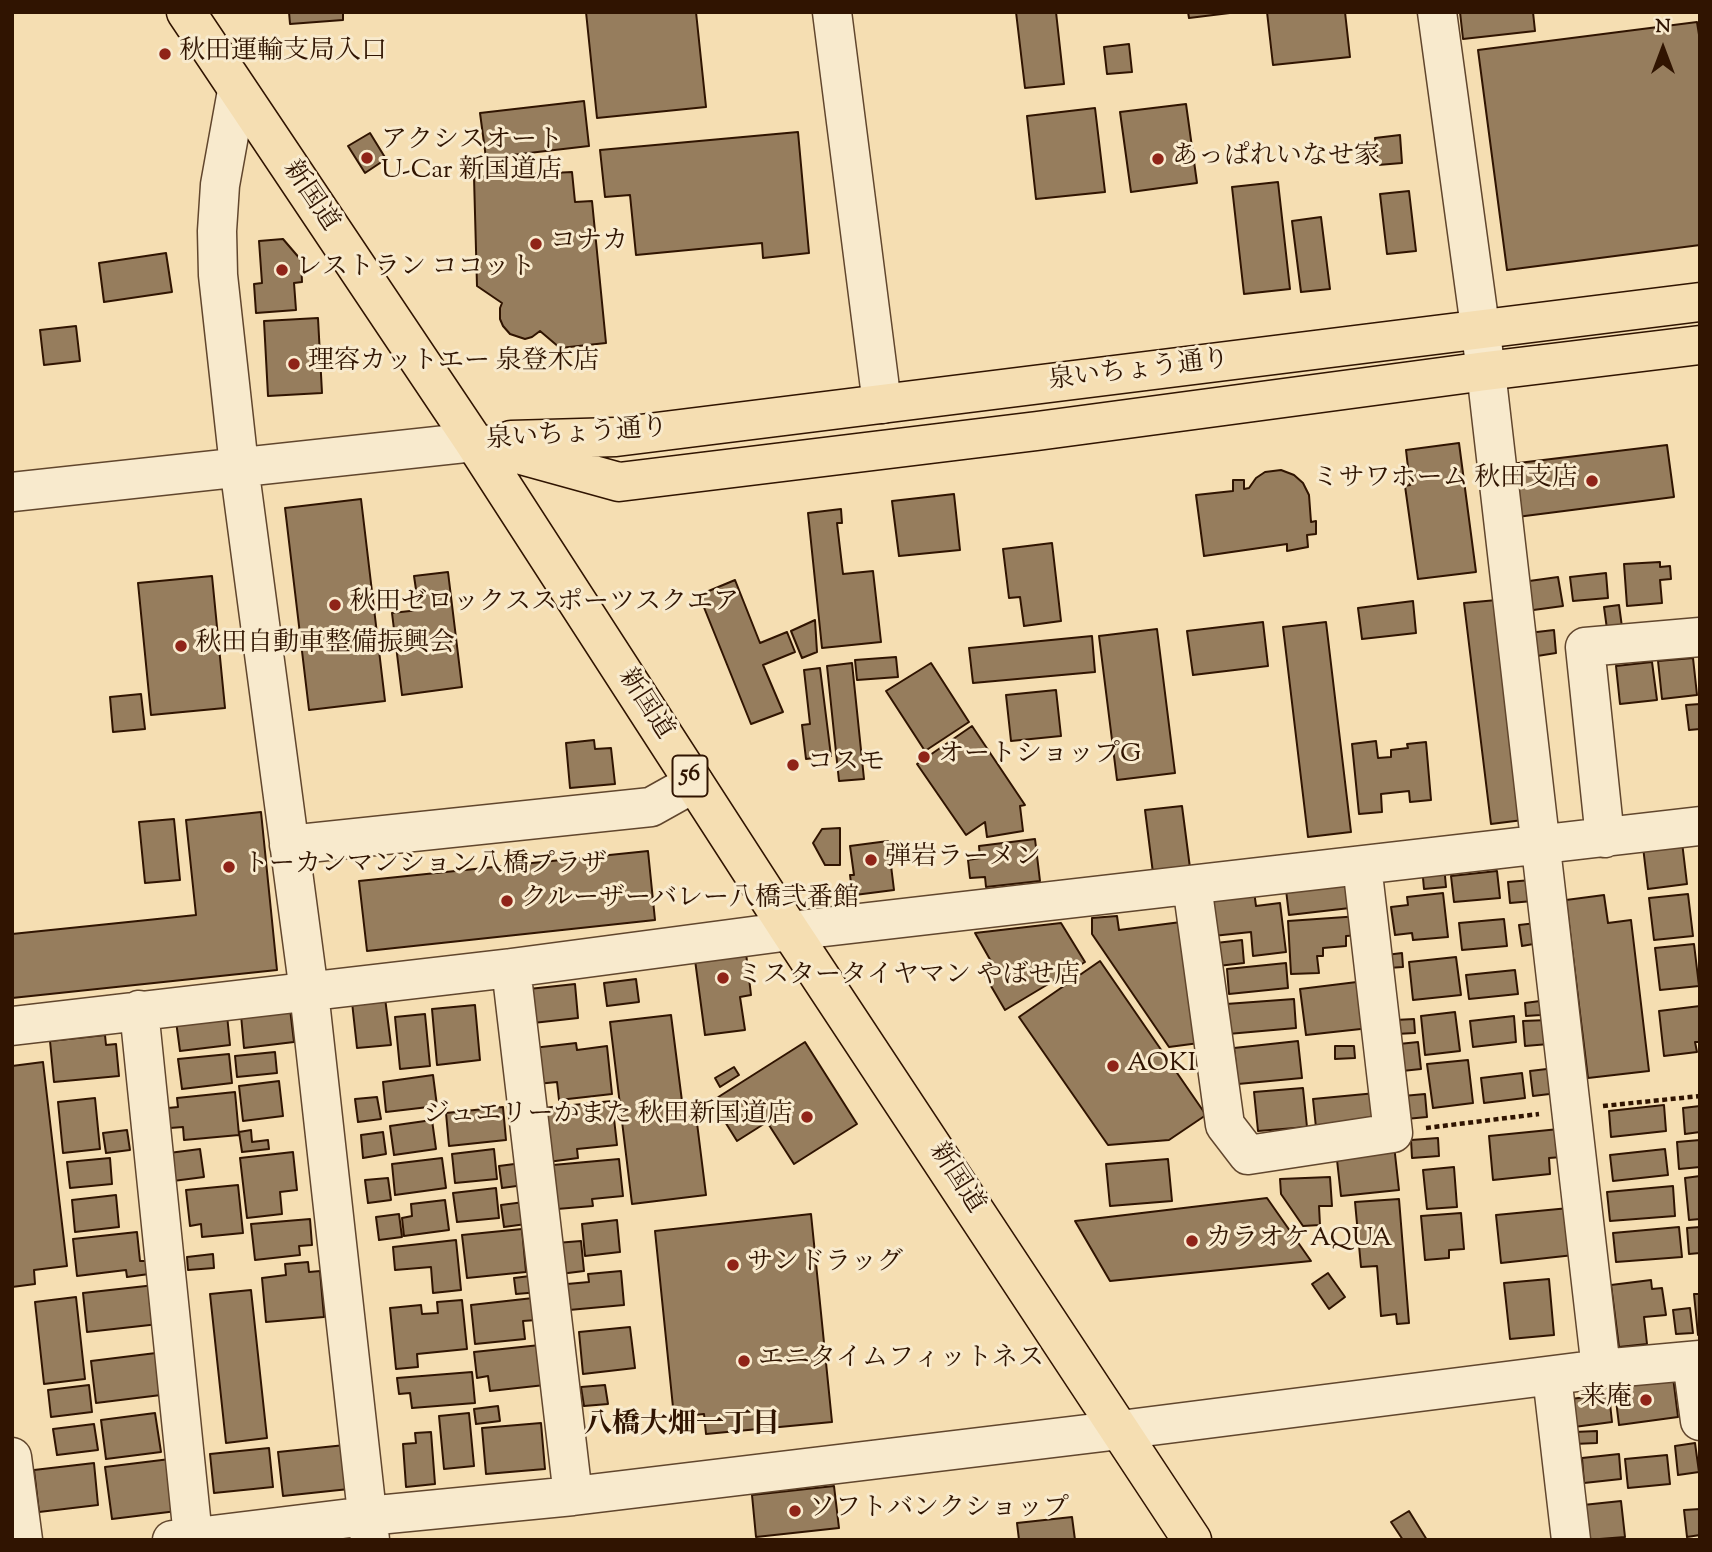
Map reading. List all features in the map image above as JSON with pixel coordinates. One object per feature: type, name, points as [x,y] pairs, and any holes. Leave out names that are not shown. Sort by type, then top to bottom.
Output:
[{"type":"main road","name":"新国道","points":[[186,12],[474,442],[790,931],[1192,1540]]},
{"type":"main road","name":"泉いちょう通り","points":[[474,442],[616,437],[1700,302]]},
{"type":"main road","name":"泉いちょう通り","points":[[474,442],[619,482],[1023,433],[1700,345]]},
{"type":"street","points":[[832,12],[882,404]]},
{"type":"street","points":[[1437,12],[1486,371],[1601,1369]]},
{"type":"street","points":[[237,91],[220,186],[218,275],[239,466],[309,992],[369,1528]]},
{"type":"street","points":[[12,492],[474,442]]},
{"type":"street","points":[[1605,838],[1585,647],[1700,637]]},
{"type":"street","points":[[289,845],[651,807],[694,783]]},
{"type":"street","points":[[12,1026],[511,968],[790,931],[1700,827]]},
{"type":"street","points":[[1192,885],[1225,1125],[1248,1156],[1393,1133],[1363,865]]},
{"type":"street","points":[[511,968],[573,1496]]},
{"type":"street","points":[[139,1010],[182,1538],[369,1528],[573,1496],[1601,1369],[1696,1360],[1700,1421]]},
{"type":"street","points":[[1552,1376],[1571,1540]]},
{"type":"street","points":[[12,1457],[23,1540]]},
{"type":"building","points":[[289,12],[343,12],[343,20],[290,24]]},
{"type":"building","points":[[586,12],[696,12],[706,107],[597,118]]},
{"type":"building","points":[[1016,12],[1056,12],[1064,84],[1025,88]]},
{"type":"building","points":[[1188,12],[1238,12],[1189,18]]},
{"type":"building","points":[[1267,12],[1345,12],[1350,57],[1273,65]]},
{"type":"building","points":[[1460,12],[1533,12],[1535,31],[1463,39]]},
{"type":"building","points":[[1697,22],[1700,41],[1700,245],[1507,270],[1478,50]]},
{"type":"building","points":[[1129,44],[1132,72],[1107,74],[1104,47]]},
{"type":"building","points":[[584,101],[589,146],[486,158],[480,113]]},
{"type":"building","points":[[1186,104],[1197,183],[1131,192],[1120,112]]},
{"type":"building","points":[[1095,108],[1105,192],[1036,199],[1027,116]]},
{"type":"building","points":[[798,132],[809,253],[763,258],[762,243],[636,255],[630,195],[605,197],[600,150]]},
{"type":"building","points":[[370,133],[386,159],[365,173],[348,146]]},
{"type":"building","points":[[1400,135],[1402,163],[1378,165],[1375,138]]},
{"type":"building","name":"コナカ","points":[[572,172],[575,202],[592,201],[606,343],[560,348],[540,331],[525,339],[510,334],[500,319],[502,303],[477,286],[474,177]]},
{"type":"building","points":[[1278,182],[1290,289],[1244,294],[1232,187]]},
{"type":"building","points":[[1409,191],[1416,251],[1387,254],[1380,194]]},
{"type":"building","points":[[1321,217],[1330,289],[1301,292],[1292,221]]},
{"type":"building","points":[[283,239],[301,260],[302,282],[294,283],[296,310],[256,313],[254,284],[262,283],[259,241]]},
{"type":"building","points":[[166,253],[172,292],[104,302],[99,263]]},
{"type":"building","points":[[318,318],[322,393],[268,396],[264,321]]},
{"type":"building","points":[[76,326],[80,361],[44,365],[40,330]]},
{"type":"building","points":[[1459,443],[1476,572],[1418,579],[1405,486],[1410,485],[1406,450]]},
{"type":"building","name":"ミサワホーム 秋田支店","points":[[1667,445],[1674,497],[1517,517],[1510,464]]},
{"type":"building","points":[[1281,470],[1294,475],[1303,483],[1309,495],[1311,522],[1316,521],[1316,534],[1307,535],[1308,547],[1287,551],[1287,544],[1204,556],[1196,495],[1233,491],[1233,480],[1244,480],[1244,489],[1249,488],[1256,478],[1265,472]]},
{"type":"building","points":[[954,494],[960,550],[899,556],[892,501]]},
{"type":"building","name":"秋田ゼロックススポーツスクエア","points":[[361,499],[385,701],[309,710],[285,508]]},
{"type":"building","points":[[841,509],[842,523],[837,523],[843,574],[873,571],[881,642],[822,648],[808,513]]},
{"type":"building","points":[[1052,543],[1061,621],[1024,626],[1020,597],[1009,598],[1003,549]]},
{"type":"building","points":[[1660,562],[1660,567],[1670,566],[1671,579],[1660,580],[1662,603],[1627,606],[1624,564]]},
{"type":"building","points":[[448,572],[462,687],[402,695],[392,613],[419,610],[414,576]]},
{"type":"building","points":[[1606,573],[1608,598],[1573,601],[1570,577]]},
{"type":"building","name":"秋田自動車整備振興会","points":[[212,576],[225,708],[151,715],[138,583]]},
{"type":"building","points":[[1558,577],[1563,606],[1526,611],[1522,582]]},
{"type":"building","points":[[735,580],[760,643],[787,632],[795,652],[763,665],[783,712],[751,724],[699,595]]},
{"type":"building","points":[[1497,600],[1523,820],[1491,824],[1464,603]]},
{"type":"building","points":[[1413,601],[1416,633],[1362,639],[1358,608]]},
{"type":"building","points":[[1619,605],[1622,627],[1607,629],[1604,607]]},
{"type":"building","points":[[815,620],[817,652],[802,658],[791,631]]},
{"type":"building","points":[[1263,622],[1268,666],[1193,675],[1187,631]]},
{"type":"building","points":[[1326,622],[1351,832],[1308,837],[1283,627]]},
{"type":"building","points":[[1157,629],[1175,773],[1117,780],[1099,636]]},
{"type":"building","points":[[1554,630],[1556,653],[1531,657],[1528,633]]},
{"type":"building","points":[[1092,636],[1095,672],[973,683],[969,648]]},
{"type":"building","points":[[896,657],[898,677],[857,680],[855,660]]},
{"type":"building","points":[[1693,658],[1697,695],[1662,699],[1658,661]]},
{"type":"building","points":[[1652,662],[1657,700],[1620,704],[1616,666]]},
{"type":"building","points":[[852,663],[864,779],[839,781],[827,666]]},
{"type":"building","points":[[931,663],[969,722],[925,751],[886,691]]},
{"type":"building","points":[[820,668],[831,756],[806,759],[802,725],[810,724],[804,670]]},
{"type":"building","points":[[1056,690],[1061,736],[1011,741],[1006,695]]},
{"type":"building","points":[[141,694],[145,729],[113,732],[110,697]]},
{"type":"building","points":[[1700,704],[1700,729],[1689,730],[1686,705]]},
{"type":"building","points":[[972,726],[1025,805],[1020,806],[1023,831],[987,837],[985,822],[966,835],[917,764]]},
{"type":"building","points":[[594,740],[595,749],[611,748],[615,784],[570,788],[566,743]]},
{"type":"building","points":[[1376,741],[1378,758],[1391,757],[1391,750],[1408,748],[1407,744],[1426,742],[1431,800],[1410,802],[1409,791],[1381,794],[1382,812],[1359,814],[1352,744]]},
{"type":"building","points":[[1182,806],[1190,868],[1153,873],[1145,810]]},
{"type":"building","name":"トーカンマンション八橋プラザ","points":[[261,812],[277,970],[12,998],[12,934],[196,915],[186,820]]},
{"type":"building","points":[[174,819],[180,880],[145,883],[139,822]]},
{"type":"building","points":[[840,828],[840,865],[825,865],[813,843],[822,829]]},
{"type":"building","points":[[1035,839],[1040,881],[986,887],[985,877],[970,878],[968,860],[980,858],[979,846]]},
{"type":"building","name":"弾岩ラーメン","points":[[888,841],[894,890],[847,896],[846,884],[851,883],[850,875],[854,875],[850,846]]},
{"type":"building","points":[[1682,842],[1687,884],[1648,889],[1643,847]]},
{"type":"building","name":"クルーザーバレー八橋弐番館","points":[[648,851],[655,920],[367,951],[359,881]]},
{"type":"building","points":[[1444,865],[1446,887],[1424,889],[1422,867]]},
{"type":"building","points":[[1497,871],[1500,898],[1454,902],[1451,876]]},
{"type":"building","points":[[1531,880],[1533,901],[1510,903],[1508,882]]},
{"type":"building","points":[[1346,882],[1350,908],[1289,915],[1286,890]]},
{"type":"building","points":[[1254,891],[1256,906],[1280,903],[1286,952],[1253,956],[1251,932],[1213,936],[1209,896]]},
{"type":"building","points":[[1443,893],[1448,937],[1413,940],[1412,933],[1395,935],[1391,907],[1408,905],[1407,897]]},
{"type":"building","points":[[1688,894],[1693,936],[1654,940],[1649,898]]},
{"type":"building","points":[[1604,895],[1608,923],[1631,920],[1649,1071],[1588,1078],[1566,900]]},
{"type":"building","points":[[1117,916],[1119,930],[1181,922],[1199,1043],[1169,1047],[1092,934],[1092,918]]},
{"type":"building","points":[[1360,916],[1361,935],[1346,936],[1346,946],[1323,948],[1323,956],[1317,956],[1319,973],[1291,974],[1288,921]]},
{"type":"building","points":[[1504,919],[1507,946],[1462,950],[1459,923]]},
{"type":"building","points":[[1061,923],[1085,962],[1005,1010],[981,969],[992,963],[975,933]]},
{"type":"building","points":[[1536,923],[1539,943],[1522,946],[1519,925]]},
{"type":"building","points":[[1242,940],[1244,963],[1218,966],[1216,943]]},
{"type":"building","points":[[1694,944],[1699,986],[1660,990],[1655,948]]},
{"type":"building","name":"ミスタータイヤマン やばせ店","points":[[746,953],[751,995],[740,997],[745,1030],[705,1035],[695,960]]},
{"type":"building","points":[[1402,953],[1403,967],[1388,968],[1386,955]]},
{"type":"building","points":[[1456,957],[1461,995],[1413,1000],[1409,962]]},
{"type":"building","name":"AOKI","points":[[1100,961],[1206,1115],[1169,1140],[1108,1145],[1019,1017]]},
{"type":"building","points":[[1286,963],[1288,988],[1229,994],[1227,969]]},
{"type":"building","points":[[1515,970],[1518,994],[1469,999],[1466,975]]},
{"type":"building","points":[[636,979],[639,1002],[607,1006],[604,983]]},
{"type":"building","points":[[1365,981],[1370,1028],[1306,1035],[1300,989]]},
{"type":"building","points":[[575,984],[578,1018],[533,1023],[529,989]]},
{"type":"building","points":[[385,998],[391,1045],[357,1048],[352,1002]]},
{"type":"building","points":[[1294,999],[1296,1028],[1228,1034],[1226,1004]]},
{"type":"building","points":[[1540,1001],[1541,1015],[1526,1016],[1525,1003]]},
{"type":"building","points":[[475,1005],[480,1060],[437,1065],[432,1009]]},
{"type":"building","points":[[1700,1006],[1700,1042],[1695,1042],[1697,1052],[1664,1056],[1659,1011]]},
{"type":"building","points":[[290,1009],[294,1042],[244,1048],[241,1015]]},
{"type":"building","points":[[1455,1012],[1460,1051],[1425,1055],[1421,1016]]},
{"type":"building","points":[[425,1014],[430,1066],[400,1069],[395,1017]]},
{"type":"building","points":[[227,1015],[230,1045],[180,1051],[176,1021]]},
{"type":"building","points":[[671,1015],[683,1109],[695,1107],[706,1195],[632,1204],[610,1022]]},
{"type":"building","points":[[1514,1016],[1516,1042],[1473,1047],[1470,1021]]},
{"type":"building","points":[[1414,1019],[1415,1033],[1396,1034],[1395,1020]]},
{"type":"building","points":[[1548,1020],[1549,1044],[1525,1046],[1523,1021]]},
{"type":"building","points":[[105,1035],[106,1045],[116,1044],[119,1076],[54,1082],[50,1041]]},
{"type":"building","points":[[1298,1041],[1302,1078],[1238,1084],[1234,1048]]},
{"type":"building","points":[[805,1042],[857,1124],[794,1164],[767,1122],[737,1141],[712,1101]]},
{"type":"building","points":[[1418,1042],[1421,1069],[1402,1071],[1399,1044]]},
{"type":"building","points":[[576,1043],[577,1050],[607,1046],[612,1094],[559,1100],[557,1082],[537,1084],[533,1048]]},
{"type":"building","points":[[1335,1046],[1354,1046],[1355,1058],[1335,1059]]},
{"type":"building","points":[[275,1052],[277,1073],[237,1077],[235,1056]]},
{"type":"building","points":[[229,1054],[232,1083],[182,1089],[178,1059]]},
{"type":"building","points":[[1468,1060],[1473,1103],[1433,1108],[1427,1064]]},
{"type":"building","points":[[43,1062],[67,1266],[34,1270],[35,1284],[12,1287],[12,1066]]},
{"type":"building","points":[[734,1067],[739,1075],[720,1087],[715,1078]]},
{"type":"building","points":[[1555,1068],[1558,1093],[1533,1096],[1530,1071]]},
{"type":"building","points":[[1522,1073],[1525,1098],[1484,1103],[1481,1078]]},
{"type":"building","points":[[433,1075],[437,1106],[386,1112],[383,1082]]},
{"type":"building","points":[[279,1081],[283,1116],[243,1121],[239,1086]]},
{"type":"building","points":[[1303,1088],[1307,1127],[1258,1131],[1254,1092]]},
{"type":"building","points":[[235,1092],[239,1135],[184,1140],[183,1127],[170,1128],[168,1108],[178,1107],[177,1098]]},
{"type":"building","points":[[1376,1093],[1380,1131],[1317,1137],[1313,1099]]},
{"type":"building","points":[[1425,1094],[1427,1117],[1406,1119],[1403,1096]]},
{"type":"building","points":[[377,1097],[381,1119],[358,1122],[355,1099]]},
{"type":"building","points":[[95,1098],[100,1149],[63,1153],[58,1102]]},
{"type":"building","points":[[612,1101],[617,1145],[577,1149],[578,1158],[548,1162],[543,1108]]},
{"type":"building","points":[[1664,1105],[1666,1131],[1611,1137],[1609,1111]]},
{"type":"building","points":[[1700,1106],[1700,1132],[1685,1134],[1683,1108]]},
{"type":"building","points":[[503,1107],[506,1140],[449,1146],[446,1113]]},
{"type":"building","points":[[432,1120],[436,1149],[394,1155],[390,1126]]},
{"type":"building","points":[[1559,1129],[1562,1157],[1549,1158],[1550,1174],[1493,1180],[1489,1136]]},
{"type":"building","points":[[127,1130],[130,1150],[106,1153],[103,1133]]},
{"type":"building","points":[[251,1130],[252,1142],[268,1140],[269,1149],[242,1152],[239,1132]]},
{"type":"building","points":[[383,1132],[386,1154],[363,1158],[361,1135]]},
{"type":"building","points":[[1438,1138],[1439,1156],[1412,1158],[1411,1140]]},
{"type":"building","points":[[1700,1140],[1700,1167],[1679,1169],[1677,1142]]},
{"type":"building","points":[[1394,1145],[1399,1190],[1341,1196],[1336,1151]]},
{"type":"building","points":[[200,1149],[204,1177],[173,1181],[169,1153]]},
{"type":"building","points":[[494,1149],[497,1179],[455,1183],[452,1154]]},
{"type":"building","points":[[1665,1149],[1668,1175],[1613,1181],[1610,1155]]},
{"type":"building","points":[[293,1152],[297,1190],[280,1192],[282,1214],[247,1218],[240,1158]]},
{"type":"building","points":[[110,1158],[112,1184],[70,1188],[67,1162]]},
{"type":"building","points":[[442,1158],[446,1188],[395,1195],[392,1164]]},
{"type":"building","points":[[619,1159],[623,1196],[592,1199],[593,1206],[557,1209],[553,1165]]},
{"type":"building","points":[[1168,1159],[1172,1201],[1110,1206],[1106,1164]]},
{"type":"building","points":[[522,1163],[524,1185],[502,1188],[499,1166]]},
{"type":"building","points":[[1454,1167],[1457,1207],[1427,1209],[1423,1170]]},
{"type":"building","points":[[1700,1176],[1700,1219],[1689,1220],[1685,1178]]},
{"type":"building","points":[[1330,1177],[1332,1206],[1319,1206],[1320,1225],[1303,1226],[1281,1194],[1280,1179]]},
{"type":"building","points":[[388,1178],[391,1200],[368,1203],[365,1180]]},
{"type":"building","points":[[238,1185],[243,1233],[202,1237],[201,1224],[190,1226],[186,1190]]},
{"type":"building","points":[[1673,1186],[1675,1216],[1610,1221],[1607,1192]]},
{"type":"building","points":[[496,1188],[499,1218],[457,1222],[453,1193]]},
{"type":"building","points":[[116,1195],[119,1227],[75,1232],[72,1200]]},
{"type":"building","name":"カラオケAQUA","points":[[1267,1198],[1311,1261],[1110,1281],[1075,1221]]},
{"type":"building","points":[[1399,1199],[1409,1323],[1397,1324],[1396,1314],[1381,1316],[1377,1266],[1361,1267],[1355,1202]]},
{"type":"building","points":[[445,1200],[449,1230],[404,1236],[402,1218],[412,1216],[411,1204]]},
{"type":"building","points":[[524,1202],[526,1224],[504,1227],[501,1205]]},
{"type":"building","points":[[1569,1208],[1574,1255],[1501,1263],[1496,1215]]},
{"type":"building","points":[[1461,1213],[1464,1249],[1449,1250],[1449,1258],[1425,1260],[1421,1216]]},
{"type":"building","points":[[399,1214],[402,1237],[379,1240],[376,1217]]},
{"type":"building","points":[[811,1214],[832,1422],[706,1434],[704,1414],[674,1417],[655,1231]]},
{"type":"building","points":[[310,1219],[312,1245],[299,1246],[300,1255],[255,1260],[251,1224]]},
{"type":"building","points":[[617,1220],[620,1252],[585,1256],[582,1224]]},
{"type":"building","points":[[1679,1227],[1682,1257],[1616,1262],[1613,1233]]},
{"type":"building","points":[[1700,1227],[1700,1253],[1689,1254],[1687,1228]]},
{"type":"building","points":[[522,1229],[526,1272],[467,1278],[462,1235]]},
{"type":"building","points":[[137,1232],[140,1261],[148,1261],[149,1274],[127,1277],[126,1270],[77,1276],[73,1239]]},
{"type":"building","points":[[456,1240],[461,1290],[433,1293],[431,1267],[395,1270],[393,1247]]},
{"type":"building","points":[[581,1241],[584,1271],[560,1274],[556,1243]]},
{"type":"building","points":[[213,1254],[214,1268],[188,1270],[187,1257]]},
{"type":"building","points":[[308,1262],[309,1272],[320,1271],[324,1317],[266,1322],[262,1278],[286,1275],[285,1264]]},
{"type":"building","points":[[621,1271],[624,1305],[569,1310],[567,1284],[589,1282],[588,1274]]},
{"type":"building","points":[[1328,1273],[1345,1297],[1329,1309],[1312,1284]]},
{"type":"building","points":[[538,1275],[540,1292],[516,1294],[514,1278]]},
{"type":"building","points":[[1549,1279],[1554,1335],[1510,1339],[1504,1283]]},
{"type":"building","points":[[1651,1280],[1652,1289],[1662,1288],[1666,1315],[1644,1317],[1647,1344],[1619,1347],[1611,1285]]},
{"type":"building","points":[[155,1285],[159,1324],[87,1332],[83,1293]]},
{"type":"building","points":[[251,1290],[267,1438],[226,1443],[210,1294]]},
{"type":"building","points":[[1694,1294],[1700,1294],[1700,1335],[1698,1335]]},
{"type":"building","points":[[76,1297],[85,1379],[44,1384],[35,1302]]},
{"type":"building","points":[[533,1298],[536,1320],[523,1321],[525,1339],[475,1344],[471,1305]]},
{"type":"building","points":[[462,1300],[467,1349],[417,1354],[418,1367],[396,1369],[390,1308],[421,1305],[422,1314],[438,1313],[437,1302]]},
{"type":"building","points":[[1690,1308],[1693,1333],[1676,1334],[1673,1310]]},
{"type":"building","points":[[630,1327],[635,1368],[583,1374],[579,1332]]},
{"type":"building","points":[[540,1345],[545,1385],[490,1391],[488,1376],[477,1378],[474,1352]]},
{"type":"building","points":[[156,1353],[161,1395],[96,1403],[91,1361]]},
{"type":"building","points":[[472,1372],[475,1403],[412,1408],[410,1393],[399,1394],[397,1378]]},
{"type":"building","name":"来庵","points":[[1673,1377],[1678,1417],[1619,1425],[1614,1384]]},
{"type":"building","points":[[89,1385],[92,1412],[51,1417],[48,1390]]},
{"type":"building","points":[[605,1385],[608,1404],[584,1406],[581,1387]]},
{"type":"building","points":[[1609,1394],[1612,1422],[1574,1427],[1571,1399]]},
{"type":"building","points":[[498,1406],[500,1421],[476,1424],[474,1409]]},
{"type":"building","points":[[155,1413],[161,1452],[106,1459],[101,1420]]},
{"type":"building","points":[[469,1413],[474,1466],[444,1469],[439,1416]]},
{"type":"building","points":[[541,1423],[545,1469],[486,1474],[482,1428]]},
{"type":"building","points":[[94,1424],[98,1450],[57,1455],[53,1429]]},
{"type":"building","points":[[1597,1431],[1597,1443],[1574,1444],[1574,1432]]},
{"type":"building","points":[[431,1432],[435,1484],[406,1487],[403,1444],[416,1443],[415,1433]]},
{"type":"building","points":[[1695,1443],[1699,1472],[1678,1475],[1675,1446]]},
{"type":"building","points":[[345,1445],[349,1489],[283,1496],[278,1452]]},
{"type":"building","points":[[269,1448],[273,1487],[214,1493],[210,1454]]},
{"type":"building","points":[[1619,1454],[1621,1479],[1584,1483],[1582,1458]]},
{"type":"building","points":[[1667,1455],[1670,1484],[1628,1488],[1625,1459]]},
{"type":"building","points":[[170,1459],[177,1511],[112,1519],[105,1467]]},
{"type":"building","points":[[94,1463],[98,1505],[39,1512],[34,1470]]},
{"type":"building","name":"ソフトバンクショップ","points":[[834,1486],[839,1528],[756,1537],[752,1495]]},
{"type":"building","points":[[1621,1501],[1625,1537],[1587,1540],[1583,1505]]},
{"type":"building","points":[[1700,1509],[1700,1535],[1687,1537],[1684,1510]]},
{"type":"building","points":[[1409,1511],[1427,1540],[1403,1540],[1391,1522]]},
{"type":"building","points":[[1072,1517],[1075,1540],[1019,1540],[1017,1523]]},
{"type":"place","name":"秋田運輸支局入口","points":[[165,54]]},
{"type":"place","name":"アクシスオート U-Car 新国道店","points":[[367,158]]},
{"type":"place","name":"あっぱれいなせ家","points":[[1158,159]]},
{"type":"place","name":"コナカ","points":[[536,244]]},
{"type":"place","name":"レストラン ココット","points":[[282,270]]},
{"type":"place","name":"理容カットエー 泉登木店","points":[[294,364]]},
{"type":"place","name":"ミサワホーム 秋田支店","points":[[1592,481]]},
{"type":"place","name":"秋田ゼロックススポーツスクエア","points":[[335,605]]},
{"type":"place","name":"秋田自動車整備振興会","points":[[181,646]]},
{"type":"place","name":"オートショップG","points":[[924,757]]},
{"type":"place","name":"コスモ","points":[[793,765]]},
{"type":"place","name":"弾岩ラーメン","points":[[871,860]]},
{"type":"place","name":"トーカンマンション八橋プラザ","points":[[229,867]]},
{"type":"place","name":"クルーザーバレー八橋弐番館","points":[[507,901]]},
{"type":"place","name":"ミスタータイヤマン やばせ店","points":[[723,978]]},
{"type":"place","name":"AOKI","points":[[1113,1066]]},
{"type":"place","name":"ジュエリーかまた 秋田新国道店","points":[[807,1117]]},
{"type":"place","name":"カラオケAQUA","points":[[1192,1241]]},
{"type":"place","name":"サンドラッグ","points":[[733,1265]]},
{"type":"place","name":"エニタイムフィットネス","points":[[744,1361]]},
{"type":"place","name":"来庵","points":[[1646,1400]]},
{"type":"place","name":"ソフトバンクショップ","points":[[795,1511]]},
{"type":"district","name":"八橋大畑一丁目","points":[[682,1427]]}]
